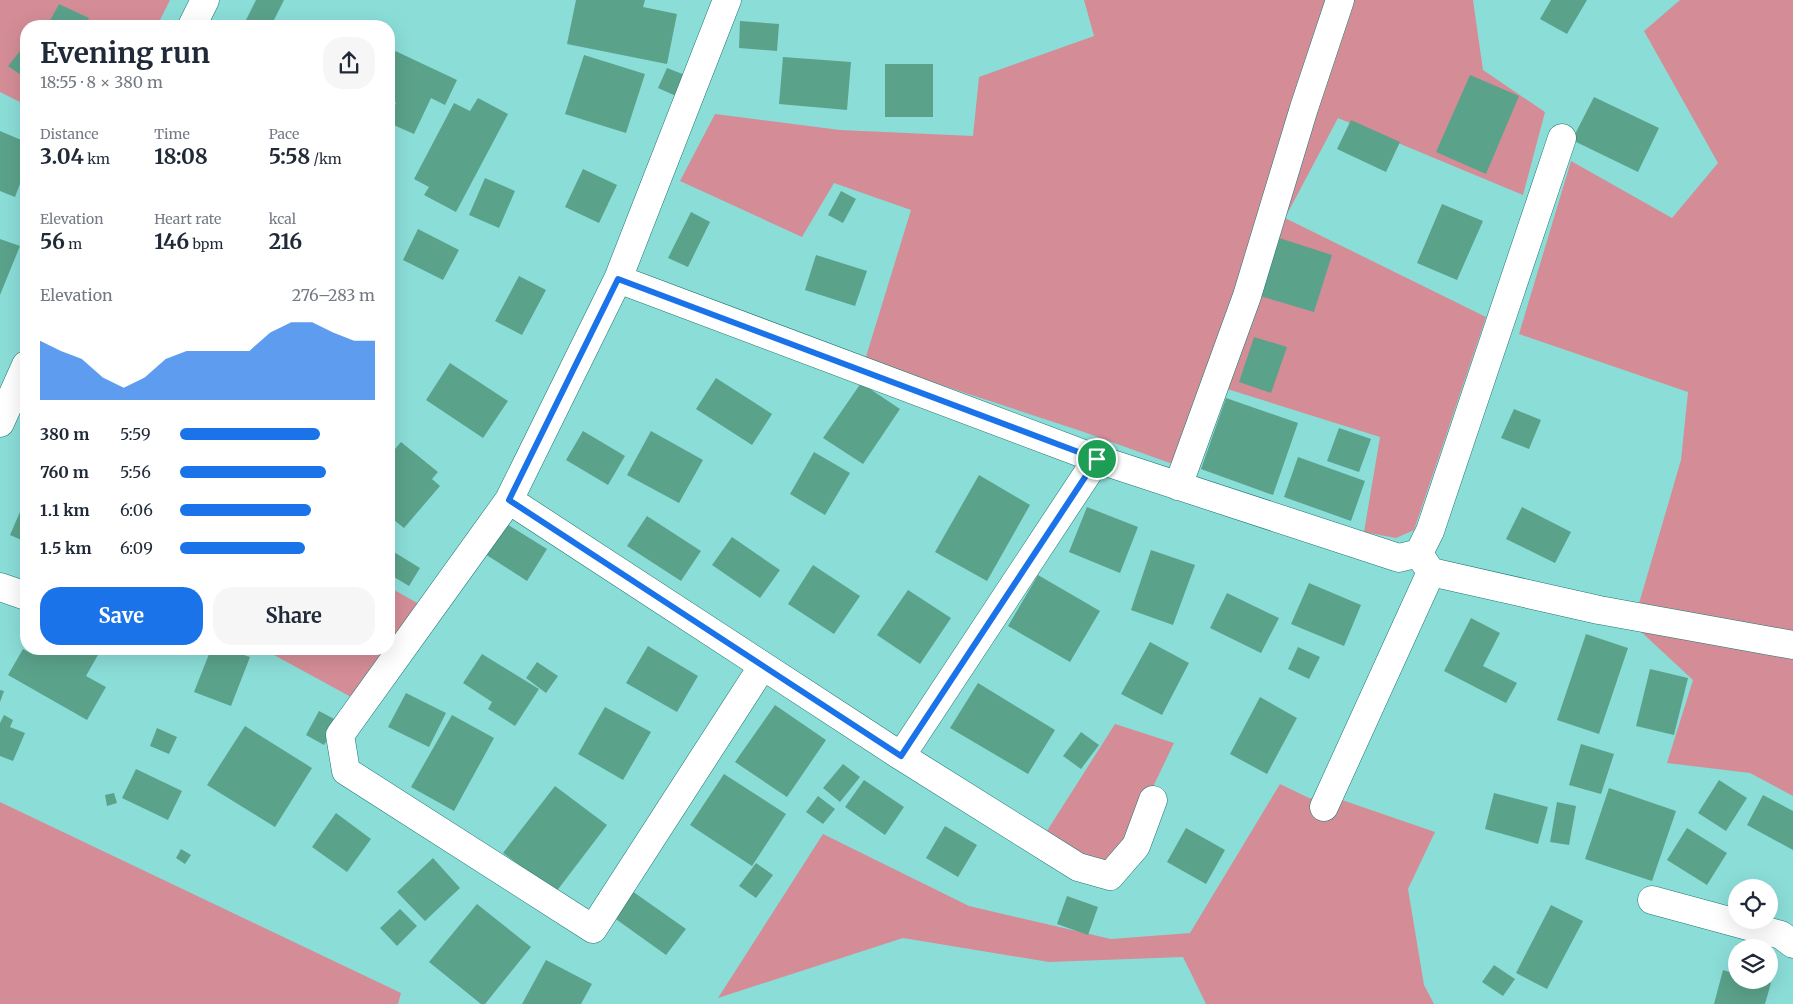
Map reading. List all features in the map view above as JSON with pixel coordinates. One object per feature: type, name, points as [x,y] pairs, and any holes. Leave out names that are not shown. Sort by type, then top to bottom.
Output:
[{"type":"street","points":[[195,20],[205,0]]},
{"type":"street","points":[[727,0],[618,279],[509,500],[340,734],[346,771],[593,929],[762,667]]},
{"type":"street","points":[[1178,486],[1247,296],[1304,108],[1340,0]]},
{"type":"street","points":[[1324,807],[1425,563],[1430,531],[1562,138]]},
{"type":"street","points":[[618,279],[1097,459],[1399,558],[1425,563],[1599,610],[1793,646]]},
{"type":"street","points":[[0,423],[20,378]]},
{"type":"street","points":[[901,756],[1097,459]]},
{"type":"street","points":[[509,500],[762,667],[1078,867],[1110,876],[1136,846],[1153,800]]},
{"type":"street","points":[[0,587],[20,594]]},
{"type":"street","points":[[1652,900],[1780,935],[1793,944]]},
{"type":"shaded area","points":[[0,0],[170,0],[160,20],[20,20],[20,102],[0,92]]},
{"type":"shaded area","points":[[1084,0],[1473,0],[1483,70],[1545,112],[1523,195],[1338,118],[1285,218],[1486,317],[1414,530],[1396,538],[1364,532],[1380,437],[1224,388],[1192,471],[1081,431],[865,360],[911,210],[834,183],[802,237],[680,181],[715,114],[840,130],[973,136],[979,77],[1094,36]]},
{"type":"shaded area","points":[[1680,0],[1793,0],[1793,634],[1638,607],[1681,460],[1688,392],[1519,334],[1571,161],[1672,218],[1718,163],[1644,31]]},
{"type":"shaded area","points":[[395,590],[419,604],[395,637]]},
{"type":"shaded area","points":[[1638,629],[1793,659],[1793,796],[1750,773],[1667,763],[1693,680]]},
{"type":"shaded area","points":[[274,655],[382,655],[351,697]]},
{"type":"shaded area","points":[[1115,724],[1174,743],[1128,839],[1104,863],[1080,857],[1045,834]]},
{"type":"shaded area","points":[[1280,784],[1309,798],[1342,800],[1435,832],[1408,889],[1424,985],[1434,1004],[1206,1004],[1183,957],[1049,962],[903,938],[718,998],[823,834],[969,906],[1111,939],[1190,933]]},
{"type":"shaded area","points":[[0,802],[401,993],[398,1004],[0,1004]]},
{"type":"building","points":[[256,0],[284,0],[274,20],[246,20]]},
{"type":"building","points":[[576,0],[645,0],[643,7],[677,14],[667,64],[567,44]]},
{"type":"building","points":[[1551,0],[1587,0],[1567,34],[1540,19]]},
{"type":"building","points":[[59,4],[89,18],[88,20],[50,20]]},
{"type":"building","points":[[740,21],[779,24],[777,51],[739,48]]},
{"type":"building","points":[[20,51],[20,74],[8,66]]},
{"type":"building","points":[[395,51],[457,80],[445,105],[431,98],[414,134],[395,126]]},
{"type":"building","points":[[584,55],[645,74],[626,133],[565,114]]},
{"type":"building","points":[[783,57],[851,62],[847,110],[779,104]]},
{"type":"building","points":[[885,64],[933,64],[933,117],[885,117]]},
{"type":"building","points":[[667,68],[685,75],[676,96],[658,88]]},
{"type":"building","points":[[1470,75],[1519,96],[1486,174],[1436,152]]},
{"type":"building","points":[[1594,97],[1659,128],[1638,172],[1572,140]]},
{"type":"building","points":[[478,98],[508,114],[456,212],[424,195],[429,187],[414,179],[454,103],[470,111]]},
{"type":"building","points":[[1351,120],[1400,142],[1386,172],[1337,149]]},
{"type":"building","points":[[0,131],[20,139],[20,184],[15,197],[0,191]]},
{"type":"building","points":[[583,169],[617,185],[599,223],[565,207]]},
{"type":"building","points":[[485,178],[515,191],[499,228],[469,215]]},
{"type":"building","points":[[841,191],[856,199],[843,223],[828,215]]},
{"type":"building","points":[[1442,204],[1483,221],[1457,280],[1417,263]]},
{"type":"building","points":[[691,212],[710,222],[688,267],[668,258]]},
{"type":"building","points":[[418,229],[459,250],[443,280],[403,260]]},
{"type":"building","points":[[1267,234],[1332,255],[1314,312],[1260,296]]},
{"type":"building","points":[[0,239],[20,246],[0,295]]},
{"type":"building","points":[[816,255],[867,271],[855,306],[805,290]]},
{"type":"building","points":[[519,276],[546,290],[522,335],[495,321]]},
{"type":"building","points":[[1254,337],[1287,347],[1271,393],[1239,382]]},
{"type":"building","points":[[450,363],[508,401],[483,438],[426,400]]},
{"type":"building","points":[[716,378],[772,414],[752,445],[696,409]]},
{"type":"building","points":[[861,383],[900,409],[863,464],[823,438]]},
{"type":"building","points":[[1226,398],[1298,423],[1273,495],[1201,469]]},
{"type":"building","points":[[1514,409],[1541,420],[1529,449],[1501,438]]},
{"type":"building","points":[[1339,428],[1371,439],[1359,472],[1327,461]]},
{"type":"building","points":[[583,431],[625,456],[608,485],[566,460]]},
{"type":"building","points":[[651,431],[703,460],[679,503],[627,475]]},
{"type":"building","points":[[401,442],[438,472],[432,479],[440,486],[404,528],[395,521],[395,449]]},
{"type":"building","points":[[814,452],[850,473],[825,515],[790,494]]},
{"type":"building","points":[[1298,457],[1365,481],[1351,521],[1284,497]]},
{"type":"building","points":[[979,475],[1030,505],[987,581],[935,552]]},
{"type":"building","points":[[1087,507],[1138,527],[1120,573],[1069,552]]},
{"type":"building","points":[[1522,507],[1571,532],[1555,563],[1506,539]]},
{"type":"building","points":[[20,512],[20,539],[10,535]]},
{"type":"building","points":[[647,516],[701,551],[681,581],[627,546]]},
{"type":"building","points":[[505,523],[547,549],[527,581],[485,554]]},
{"type":"building","points":[[732,537],[780,570],[760,598],[712,565]]},
{"type":"building","points":[[1151,550],[1195,565],[1173,625],[1131,610]]},
{"type":"building","points":[[395,553],[420,568],[409,586],[395,578]]},
{"type":"building","points":[[813,565],[860,596],[834,634],[788,604]]},
{"type":"building","points":[[1038,575],[1100,611],[1070,662],[1008,626]]},
{"type":"building","points":[[1309,583],[1361,605],[1344,646],[1291,624]]},
{"type":"building","points":[[908,590],[951,618],[920,664],[877,635]]},
{"type":"building","points":[[1227,593],[1279,618],[1261,653],[1210,628]]},
{"type":"building","points":[[1471,618],[1500,633],[1483,666],[1517,683],[1506,703],[1444,671]]},
{"type":"building","points":[[1586,634],[1628,648],[1599,734],[1557,720]]},
{"type":"building","points":[[1150,642],[1189,663],[1162,715],[1121,694]]},
{"type":"building","points":[[648,646],[698,676],[677,712],[626,683]]},
{"type":"building","points":[[1298,647],[1320,657],[1309,679],[1288,669]]},
{"type":"building","points":[[20,654],[98,655],[86,676],[106,687],[87,720],[8,675]]},
{"type":"building","points":[[482,654],[539,689],[515,726],[488,709],[492,702],[463,683]]},
{"type":"building","points":[[209,655],[244,655],[250,657],[231,706],[194,692]]},
{"type":"building","points":[[537,662],[558,676],[546,693],[526,678]]},
{"type":"building","points":[[1650,669],[1688,678],[1674,735],[1636,726]]},
{"type":"building","points":[[978,683],[1055,730],[1028,774],[950,728]]},
{"type":"building","points":[[0,690],[4,691],[0,702]]},
{"type":"building","points":[[406,693],[446,713],[429,747],[388,727]]},
{"type":"building","points":[[1260,697],[1297,718],[1267,774],[1230,754]]},
{"type":"building","points":[[775,705],[826,740],[787,797],[735,762]]},
{"type":"building","points":[[605,707],[651,732],[623,780],[578,754]]},
{"type":"building","points":[[319,711],[338,721],[324,745],[306,735]]},
{"type":"building","points":[[4,715],[13,720],[10,727],[25,733],[13,761],[0,756],[0,723]]},
{"type":"building","points":[[452,715],[494,738],[454,811],[411,787]]},
{"type":"building","points":[[245,726],[312,768],[275,827],[207,785]]},
{"type":"building","points":[[157,728],[177,737],[169,754],[150,746]]},
{"type":"building","points":[[1081,732],[1099,745],[1081,769],[1063,756]]},
{"type":"building","points":[[1581,744],[1614,754],[1601,794],[1569,785]]},
{"type":"building","points":[[843,764],[860,777],[840,802],[823,788]]},
{"type":"building","points":[[136,769],[182,791],[168,820],[122,798]]},
{"type":"building","points":[[724,774],[786,814],[752,866],[690,825]]},
{"type":"building","points":[[864,780],[904,807],[885,835],[845,807]]},
{"type":"building","points":[[1719,780],[1747,798],[1726,831],[1698,813]]},
{"type":"building","points":[[555,786],[607,825],[556,892],[503,853]]},
{"type":"building","points":[[1609,788],[1676,811],[1652,881],[1585,859]]},
{"type":"building","points":[[114,793],[117,803],[107,806],[105,795]]},
{"type":"building","points":[[1494,793],[1548,807],[1538,844],[1485,829]]},
{"type":"building","points":[[1763,795],[1793,811],[1793,850],[1747,825]]},
{"type":"building","points":[[818,796],[835,809],[823,824],[806,812]]},
{"type":"building","points":[[1557,802],[1576,806],[1569,845],[1550,842]]},
{"type":"building","points":[[336,813],[371,839],[347,872],[312,847]]},
{"type":"building","points":[[945,826],[977,845],[958,877],[926,858]]},
{"type":"building","points":[[1186,828],[1225,850],[1206,884],[1167,862]]},
{"type":"building","points":[[1687,828],[1727,853],[1707,885],[1667,860]]},
{"type":"building","points":[[181,849],[191,855],[185,864],[176,858]]},
{"type":"building","points":[[433,858],[460,888],[425,921],[397,892]]},
{"type":"building","points":[[756,863],[773,875],[756,898],[739,886]]},
{"type":"building","points":[[632,891],[686,929],[666,955],[613,917]]},
{"type":"building","points":[[1067,896],[1098,907],[1088,935],[1057,924]]},
{"type":"building","points":[[477,904],[531,947],[485,1004],[481,1004],[429,962]]},
{"type":"building","points":[[1551,905],[1583,921],[1547,989],[1516,973]]},
{"type":"building","points":[[400,909],[417,926],[397,946],[380,928]]},
{"type":"building","points":[[546,960],[592,984],[581,1004],[522,1004]]},
{"type":"building","points":[[1494,965],[1515,979],[1503,996],[1482,982]]},
{"type":"building","points":[[1723,970],[1728,972],[1728,989],[1769,989],[1765,1004],[1714,1004]]},
{"type":"route","points":[[618,279],[1097,459],[901,756],[509,500],[618,279]]}]
